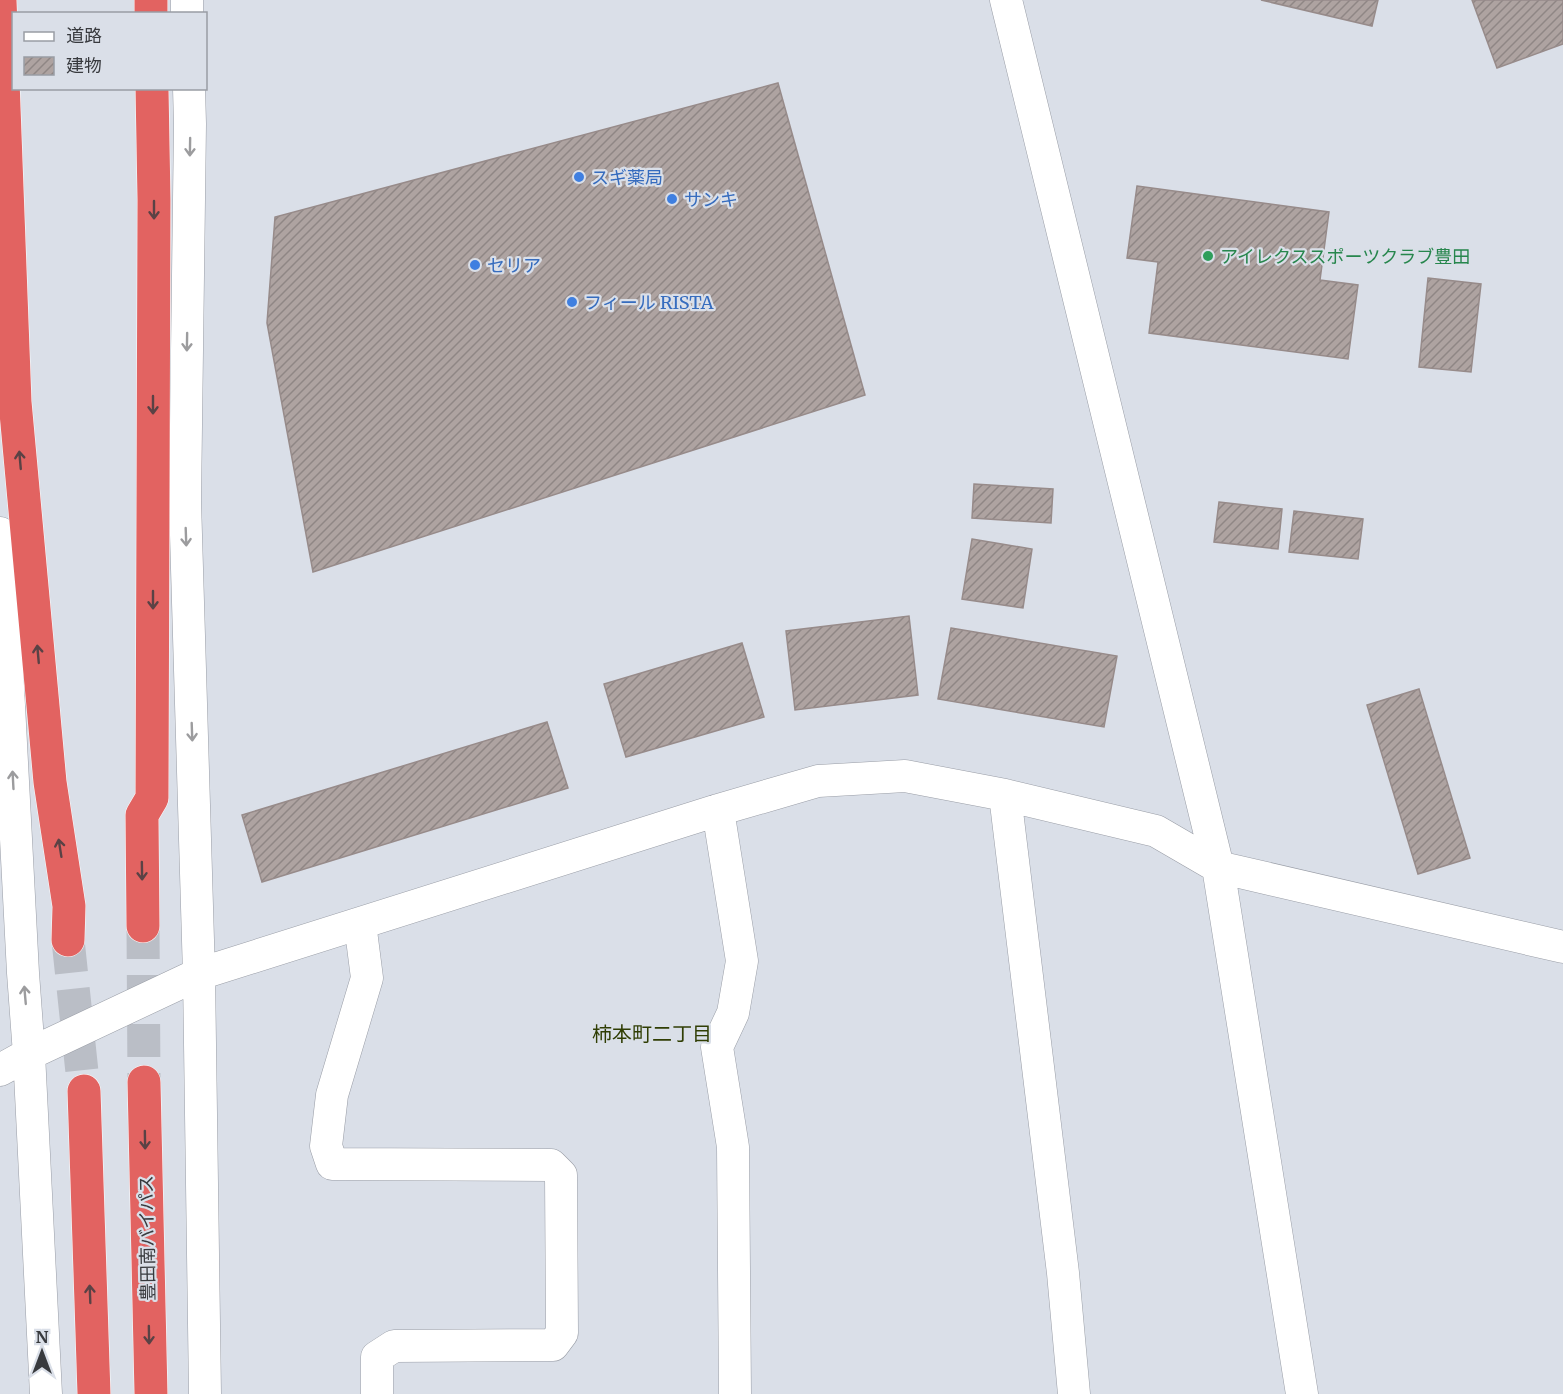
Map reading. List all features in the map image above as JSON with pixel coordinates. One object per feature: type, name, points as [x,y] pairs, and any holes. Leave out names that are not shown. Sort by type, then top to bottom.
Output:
[{"type":"highway","points":[[0,0],[15,402],[50,782],[69,906],[68,940]]},
{"type":"highway","points":[[143,926],[141,815],[152,798],[154,200],[152,90]]},
{"type":"highway","name":"豊田南バイパス","points":[[144,1082],[151,1394]]},
{"type":"highway","points":[[84,1091],[94,1394]]},
{"type":"street","points":[[1006,0],[1218,867],[1302,1394]]},
{"type":"street","points":[[189,90],[185,501],[199,974],[205,1394]]},
{"type":"street","points":[[0,533],[46,1394]]},
{"type":"street","points":[[0,1070],[29,1054],[199,974],[718,810],[818,781],[905,776],[1005,795],[1156,831],[1218,867],[1563,947]]},
{"type":"street","points":[[1005,795],[1063,1273],[1074,1394]]},
{"type":"street","points":[[718,810],[742,961],[733,1013],[717,1047],[733,1147],[735,1394]]},
{"type":"street","points":[[360,923],[366,978],[332,1095],[326,1146],[332,1164],[551,1165],[561,1175],[562,1334],[553,1345],[394,1346],[377,1357],[377,1394]]},
{"type":"building","points":[[1261,0],[1378,0],[1372,26]]},
{"type":"building","points":[[1472,0],[1563,0],[1563,44],[1497,68]]},
{"type":"building","points":[[778,83],[865,395],[313,572],[267,323],[275,217]]},
{"type":"building","points":[[1137,186],[1329,212],[1320,280],[1358,285],[1348,359],[1149,333],[1158,262],[1127,258]]},
{"type":"building","points":[[1428,278],[1481,284],[1471,372],[1419,367]]},
{"type":"building","points":[[974,484],[1053,489],[1051,523],[972,518]]},
{"type":"building","points":[[1219,502],[1282,509],[1278,549],[1214,542]]},
{"type":"building","points":[[1294,511],[1363,519],[1358,559],[1289,552]]},
{"type":"building","points":[[972,539],[1032,549],[1023,608],[962,599]]},
{"type":"building","points":[[909,616],[918,695],[795,710],[786,631]]},
{"type":"building","points":[[951,628],[1117,656],[1104,727],[938,699]]},
{"type":"building","points":[[742,643],[764,717],[626,757],[604,684]]},
{"type":"building","points":[[1419,689],[1470,858],[1418,874],[1367,705]]},
{"type":"building","points":[[547,722],[568,788],[262,882],[242,815]]},
{"type":"tunnel","points":[[143,926],[144,1082]]},
{"type":"tunnel","points":[[68,940],[84,1091]]},
{"type":"place","name":"スギ薬局","points":[[579,177]]},
{"type":"place","name":"サンキ","points":[[672,199]]},
{"type":"place","name":"アイレクススポーツクラブ豊田","points":[[1208,256]]},
{"type":"place","name":"セリア","points":[[475,265]]},
{"type":"place","name":"フィール RISTA","points":[[572,302]]},
{"type":"district","name":"柿本町二丁目","points":[[652,1033]]}]
